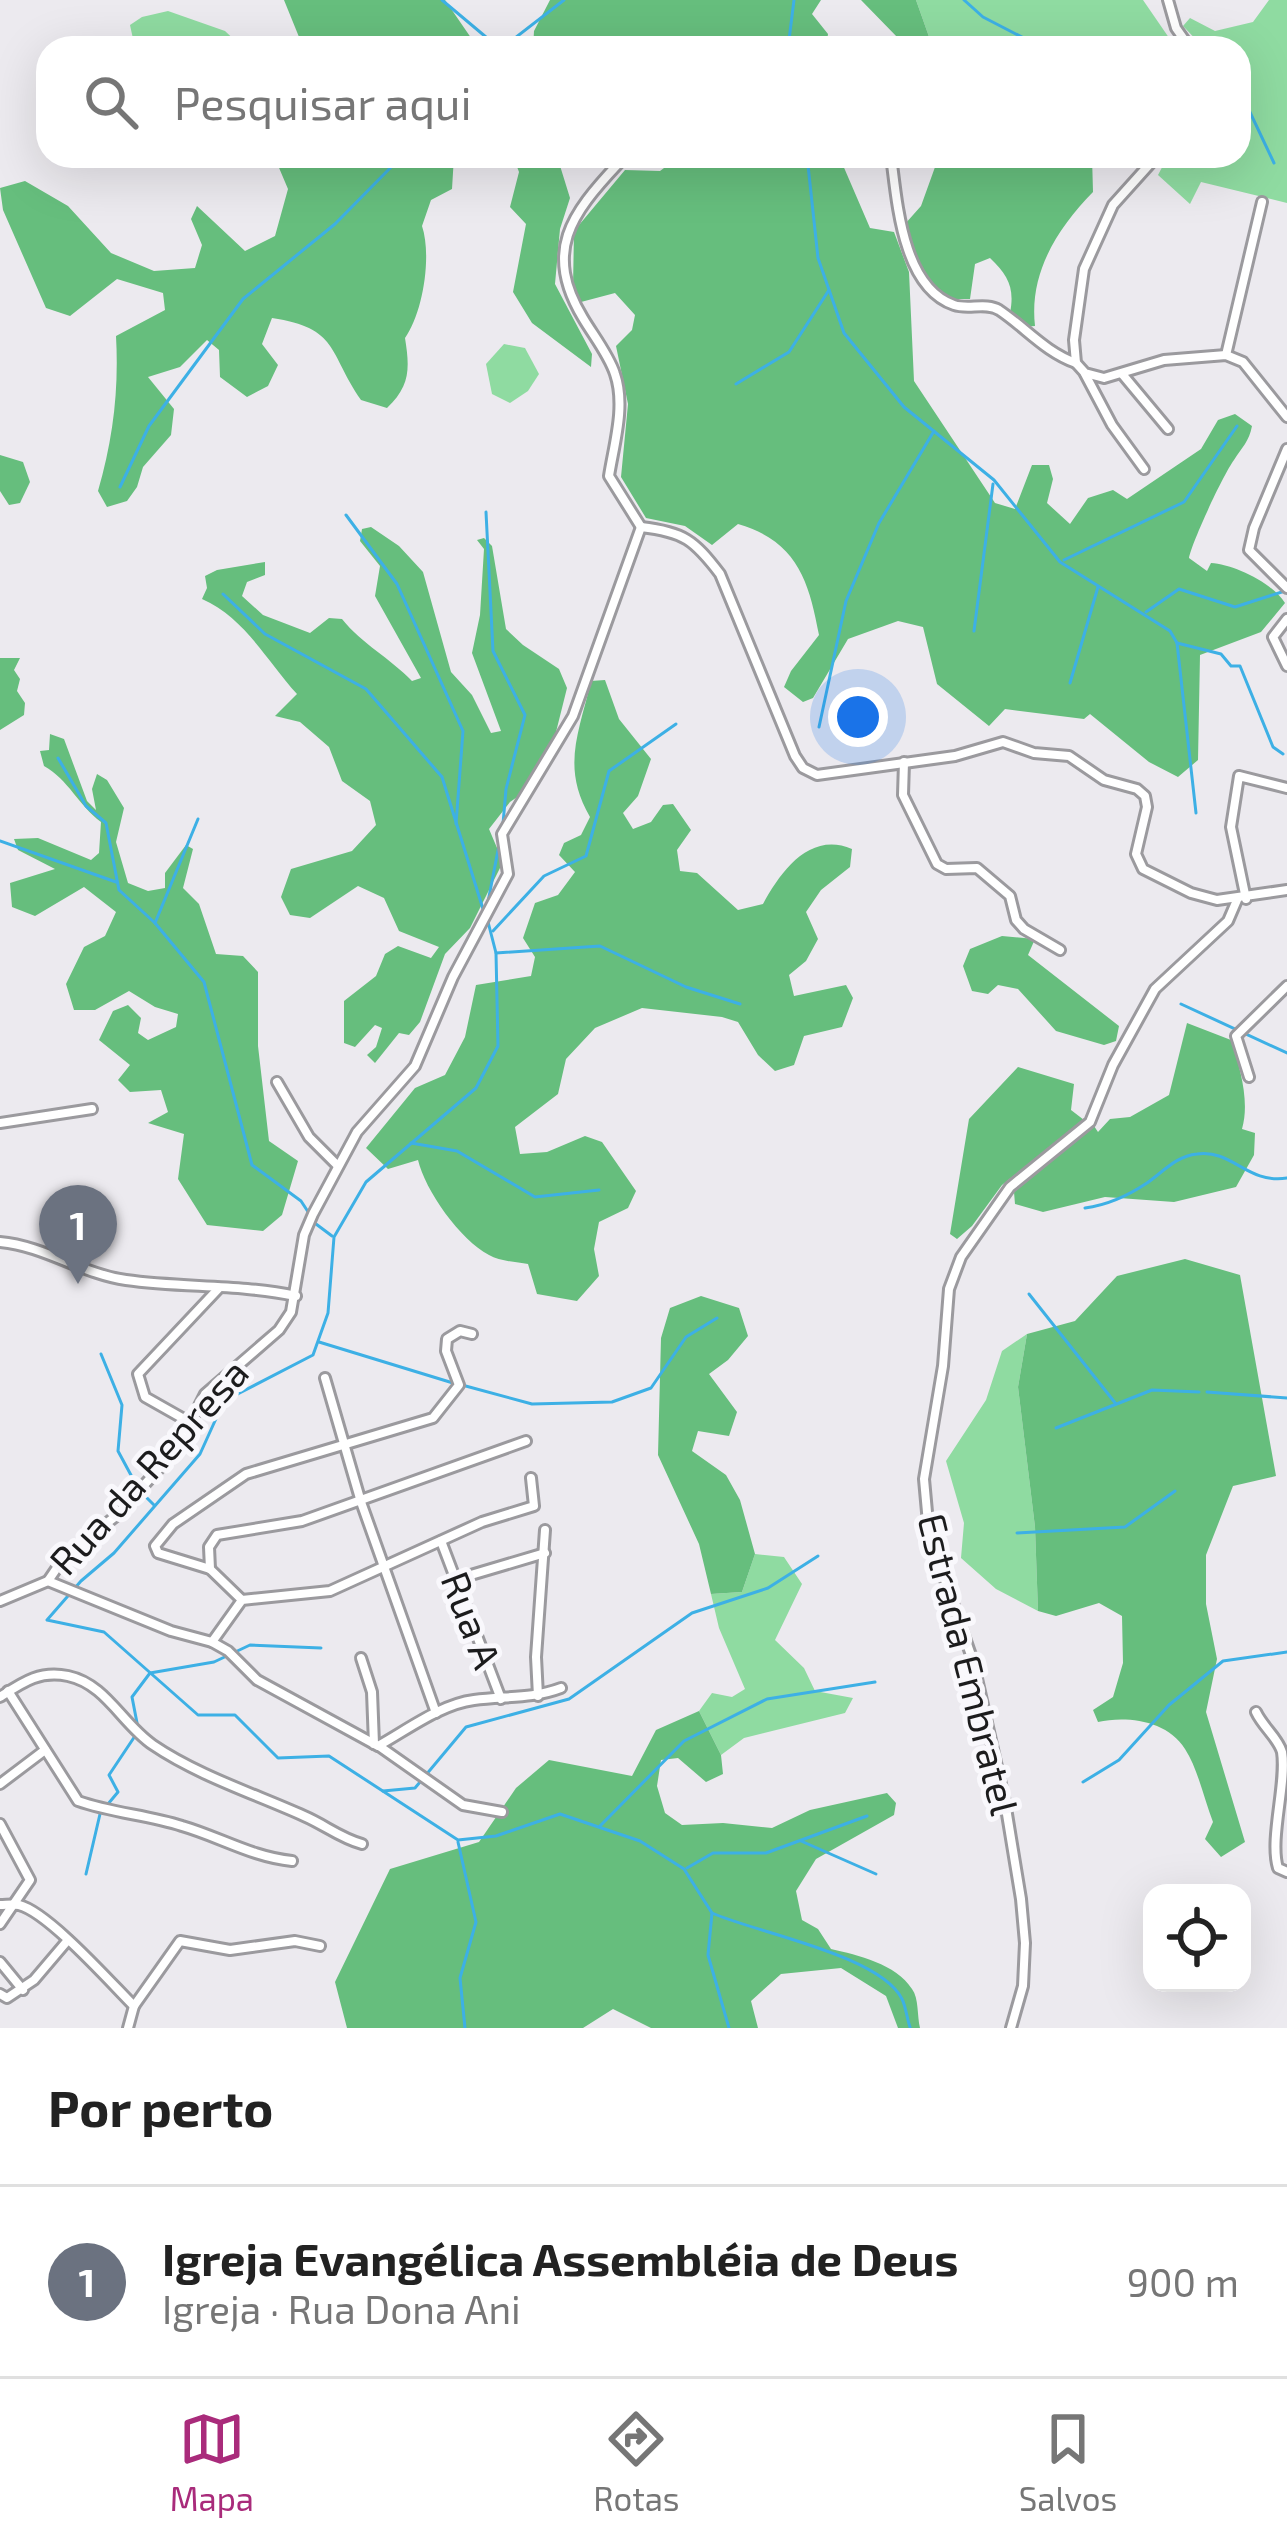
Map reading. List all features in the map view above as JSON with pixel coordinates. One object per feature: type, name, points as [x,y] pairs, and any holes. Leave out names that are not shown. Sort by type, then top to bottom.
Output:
[{"type":"street","points":[[1168,0],[1182,36]]},
{"type":"street","points":[[614,168],[581,203],[568,229],[564,256],[566,289],[615,373],[620,402],[609,476],[641,527],[677,531],[702,550],[720,574],[803,768],[827,775],[956,756],[1003,742],[1034,753],[1070,756],[1104,780],[1144,796],[1147,807],[1136,854],[1143,869],[1217,900],[1287,890]]},
{"type":"street","points":[[893,168],[912,263],[935,292],[957,306],[994,307],[1052,353],[1076,363],[1144,470]]},
{"type":"street","points":[[1076,363],[1074,340],[1084,269],[1113,205],[1146,168]]},
{"type":"street","points":[[1226,355],[1262,202]]},
{"type":"street","points":[[1085,373],[1104,378],[1164,360],[1226,355],[1243,362],[1287,417]]},
{"type":"street","points":[[1122,374],[1168,429]]},
{"type":"street","points":[[1287,449],[1249,550],[1287,588]]},
{"type":"street","name":"Rua da Represa","points":[[0,1601],[48,1581],[65,1556],[116,1516],[165,1462],[205,1394],[280,1330],[296,1297],[304,1234],[338,1166],[357,1132],[415,1066],[453,977],[508,874],[502,834],[573,716],[641,527]]},
{"type":"street","points":[[1287,619],[1274,637],[1287,666]]},
{"type":"street","points":[[904,762],[903,795],[938,864],[977,868],[1010,896],[1016,920],[1024,928],[1060,950]]},
{"type":"street","points":[[1242,899],[1232,827],[1239,776],[1287,788]]},
{"type":"street","name":"Estrada Embratel","points":[[1011,2028],[1023,1986],[1025,1943],[1005,1802],[974,1661],[929,1534],[925,1457],[943,1366],[949,1289],[961,1257],[1010,1186],[1090,1122],[1113,1065],[1155,989],[1228,921],[1242,899]]},
{"type":"street","points":[[1249,1077],[1236,1036],[1287,986]]},
{"type":"street","points":[[277,1082],[309,1137],[338,1166]]},
{"type":"street","points":[[0,1124],[92,1109]]},
{"type":"street","points":[[0,1242],[26,1244],[124,1280],[296,1297]]},
{"type":"street","points":[[191,1423],[145,1397],[138,1374],[220,1286]]},
{"type":"street","points":[[242,1600],[210,1569],[158,1552],[155,1546],[173,1524],[246,1474],[434,1418],[459,1385],[446,1351],[447,1339],[460,1331],[472,1334]]},
{"type":"street","points":[[325,1378],[361,1502],[436,1713]]},
{"type":"street","points":[[210,1569],[209,1547],[217,1535],[302,1521],[526,1441]]},
{"type":"street","points":[[212,1642],[242,1600],[329,1591],[482,1522],[534,1506],[531,1478]]},
{"type":"street","points":[[538,1697],[536,1657],[545,1530]]},
{"type":"street","name":"Rua A","points":[[441,1541],[501,1699]]},
{"type":"street","points":[[454,1580],[545,1552]]},
{"type":"street","points":[[48,1581],[172,1631],[212,1642],[257,1680],[376,1745],[464,1805],[502,1812]]},
{"type":"street","points":[[362,1658],[372,1692],[376,1745]]},
{"type":"street","points":[[292,1861],[262,1858],[179,1824],[143,1820],[78,1801],[4,1694],[46,1673],[88,1683],[122,1719],[169,1755],[362,1844]]},
{"type":"street","points":[[376,1745],[470,1700],[538,1697],[561,1688]]},
{"type":"street","points":[[1256,1712],[1283,1753],[1281,1822],[1274,1857],[1278,1868],[1287,1872]]},
{"type":"street","points":[[0,1784],[45,1750]]},
{"type":"street","points":[[0,1825],[30,1880],[0,1924]]},
{"type":"street","points":[[0,1905],[28,1910],[68,1940],[134,2006]]},
{"type":"street","points":[[0,1994],[7,1998],[23,1990],[68,1940]]},
{"type":"street","points":[[128,2028],[134,2006],[181,1941],[230,1949],[296,1941],[320,1946]]},
{"type":"street","points":[[0,1962],[23,1990]]},
{"type":"green space","points":[[284,0],[445,0],[470,36],[299,36]]},
{"type":"green space","points":[[550,0],[821,0],[812,14],[828,34],[534,36]]},
{"type":"green space","points":[[861,0],[916,0],[929,36],[896,36]]},
{"type":"green space","points":[[916,0],[1143,0],[1168,36],[929,36]]},
{"type":"green space","points":[[1269,0],[1287,0],[1287,203],[1201,182],[1190,204],[1158,175],[1162,168],[1251,168],[1251,36],[1193,36],[1183,26],[1190,18],[1215,31],[1253,22]]},
{"type":"green space","points":[[168,11],[230,36],[132,36],[130,25]]},
{"type":"green space","points":[[279,168],[453,168],[452,189],[431,200],[422,226],[424,284],[405,338],[408,368],[395,400],[387,408],[361,400],[329,345],[310,328],[294,322],[272,318],[262,344],[278,365],[268,386],[247,397],[220,377],[219,350],[207,340],[180,367],[148,377],[174,409],[171,435],[143,467],[127,501],[107,507],[98,491],[114,415],[116,336],[165,310],[163,293],[117,279],[70,316],[46,308],[3,210],[0,188],[25,181],[68,206],[111,253],[154,271],[195,268],[202,245],[191,219],[197,206],[245,251],[275,236],[288,189]]},
{"type":"green space","points":[[518,168],[561,168],[570,198],[560,229],[555,284],[592,354],[591,367],[532,323],[513,292],[526,224],[510,207]]},
{"type":"green space","points":[[844,168],[870,228],[894,232],[909,272],[914,381],[995,503],[1015,509],[1032,465],[1049,465],[1053,479],[1047,503],[1070,524],[1088,498],[1113,490],[1127,499],[1201,449],[1218,420],[1235,414],[1252,426],[1216,493],[1189,558],[1207,571],[1211,563],[1252,576],[1285,603],[1261,632],[1200,655],[1198,760],[1178,777],[1149,762],[1090,714],[1084,719],[1005,709],[989,726],[937,684],[923,627],[898,621],[848,639],[813,698],[803,702],[784,687],[819,635],[805,581],[787,552],[758,531],[738,524],[712,545],[685,526],[646,518],[621,477],[628,404],[616,346],[632,330],[635,315],[615,293],[581,302],[573,288],[574,231],[625,170]]},
{"type":"green space","points":[[935,168],[1092,168],[1093,192],[1068,221],[1041,270],[1035,326],[1022,327],[1010,313],[1009,282],[990,258],[975,264],[970,299],[947,299],[919,267],[905,224],[921,206]]},
{"type":"green space","points":[[504,344],[525,348],[539,374],[528,391],[510,403],[492,394],[486,364]]},
{"type":"green space","points":[[0,455],[23,462],[30,482],[20,503],[9,505],[0,491]]},
{"type":"green space","points":[[371,527],[399,546],[423,572],[451,672],[472,695],[491,733],[501,731],[472,653],[484,549],[477,540],[484,538],[492,546],[506,629],[559,669],[567,688],[551,752],[533,786],[510,802],[489,829],[503,862],[470,928],[445,954],[420,1022],[409,1035],[399,1033],[375,1063],[367,1055],[376,1047],[382,1028],[375,1025],[355,1047],[344,1043],[344,1001],[376,976],[385,954],[398,946],[431,958],[439,947],[399,931],[384,898],[358,886],[310,918],[290,915],[281,897],[291,869],[352,851],[376,825],[370,801],[342,781],[329,747],[300,722],[275,716],[297,694],[243,628],[202,599],[205,576],[265,562],[265,575],[247,582],[242,596],[263,615],[310,633],[329,618],[342,619],[412,681],[421,678],[375,596],[380,566],[360,541],[362,529]]},
{"type":"green space","points":[[0,658],[20,658],[14,670],[20,679],[17,691],[25,703],[24,715],[0,730]]},
{"type":"green space","points":[[605,680],[619,719],[651,759],[638,796],[623,813],[633,829],[651,822],[663,805],[673,804],[691,830],[677,850],[680,871],[697,873],[738,910],[763,904],[788,867],[810,850],[823,845],[852,849],[850,867],[821,890],[806,912],[818,939],[806,961],[789,975],[794,996],[846,985],[853,998],[842,1027],[804,1036],[794,1065],[775,1071],[758,1055],[738,1022],[642,1008],[595,1028],[566,1059],[558,1094],[515,1127],[520,1154],[547,1152],[585,1136],[602,1142],[636,1191],[628,1208],[599,1222],[594,1249],[599,1276],[577,1301],[537,1294],[528,1264],[493,1257],[478,1248],[436,1199],[418,1160],[388,1169],[366,1148],[415,1088],[445,1075],[465,1037],[476,985],[531,976],[535,957],[523,938],[535,903],[558,895],[575,872],[559,855],[564,843],[581,835],[590,817],[576,782],[575,750],[591,681]]},
{"type":"green space","points":[[50,734],[64,739],[87,801],[96,810],[92,789],[97,774],[107,780],[124,808],[116,842],[128,883],[148,891],[165,888],[165,873],[186,845],[193,849],[183,888],[199,904],[216,954],[243,956],[258,972],[258,1046],[269,1141],[298,1161],[282,1215],[263,1231],[207,1225],[178,1179],[184,1134],[148,1123],[168,1112],[161,1090],[130,1092],[118,1080],[130,1065],[99,1040],[113,1011],[128,1005],[141,1018],[138,1033],[148,1040],[176,1027],[178,1014],[129,991],[95,1010],[74,1010],[66,984],[84,947],[105,936],[116,912],[84,887],[35,916],[12,907],[10,883],[55,869],[18,850],[14,839],[38,838],[91,860],[99,853],[101,822],[44,766],[40,751],[49,750]]},
{"type":"green space","points":[[1002,936],[1035,939],[1028,955],[1119,1026],[1116,1041],[1104,1045],[1056,1031],[1018,989],[998,985],[988,994],[972,991],[963,966],[970,949]]},
{"type":"green space","points":[[1187,1023],[1231,1040],[1241,1073],[1242,1129],[1255,1133],[1254,1155],[1236,1187],[1174,1202],[1105,1197],[1043,1212],[1015,1204],[1014,1192],[1094,1126],[1098,1132],[1110,1119],[1130,1117],[1169,1095]]},
{"type":"green space","points":[[1018,1067],[1074,1084],[1071,1110],[1084,1120],[1002,1185],[957,1239],[950,1234],[969,1119]]},
{"type":"green space","points":[[1185,1259],[1240,1275],[1276,1476],[1233,1486],[1206,1555],[1206,1604],[1217,1659],[1206,1712],[1245,1842],[1221,1857],[1205,1839],[1213,1822],[1194,1766],[1177,1739],[1145,1722],[1098,1722],[1093,1710],[1113,1697],[1123,1663],[1122,1616],[1099,1603],[1056,1616],[1038,1611],[1035,1527],[1018,1387],[1027,1334],[1075,1321],[1117,1276]]},
{"type":"green space","points":[[701,1296],[739,1308],[748,1336],[709,1374],[737,1412],[729,1436],[698,1431],[692,1451],[726,1475],[740,1500],[755,1554],[742,1592],[711,1594],[699,1544],[658,1455],[661,1338],[670,1308]]},
{"type":"green space","points":[[1027,1334],[1018,1387],[1035,1527],[1038,1611],[996,1589],[961,1558],[964,1523],[946,1461],[986,1400],[1002,1351]]},
{"type":"green space","points":[[755,1554],[784,1557],[802,1584],[775,1640],[804,1668],[815,1691],[853,1698],[845,1713],[744,1738],[721,1755],[699,1711],[712,1693],[732,1697],[745,1689],[719,1628],[711,1594],[742,1592]]},
{"type":"green space","points":[[699,1711],[721,1755],[723,1774],[706,1782],[678,1758],[661,1760],[657,1786],[665,1813],[682,1825],[772,1828],[810,1810],[887,1793],[896,1803],[894,1815],[816,1859],[796,1891],[802,1920],[818,1929],[831,1949],[876,1962],[905,1980],[916,1997],[920,2028],[898,2028],[886,1996],[841,1968],[781,1974],[751,2001],[758,2028],[651,2028],[613,2009],[583,2028],[347,2028],[335,1982],[390,1869],[479,1842],[516,1788],[549,1760],[632,1776],[656,1730]]},
{"type":"waterway","points":[[442,0],[485,36]]},
{"type":"waterway","points":[[518,36],[564,0]]},
{"type":"waterway","points":[[790,36],[794,0]]},
{"type":"waterway","points":[[964,0],[983,17],[1020,36]]},
{"type":"waterway","points":[[1251,114],[1274,163]]},
{"type":"waterway","points":[[120,487],[149,426],[243,299],[335,224],[390,168]]},
{"type":"waterway","points":[[808,168],[818,258],[844,333],[904,407],[994,480],[1060,562],[1170,631],[1177,643],[1221,654],[1231,666],[1240,666],[1273,747],[1283,754]]},
{"type":"waterway","points":[[736,384],[789,352],[829,290]]},
{"type":"waterway","points":[[1064,560],[1184,502],[1237,426]]},
{"type":"waterway","points":[[819,727],[846,601],[879,523],[934,431]]},
{"type":"waterway","points":[[974,631],[993,484]]},
{"type":"waterway","points":[[486,512],[493,651],[525,715],[506,789],[503,824]]},
{"type":"waterway","points":[[346,515],[397,584],[463,731],[456,824]]},
{"type":"waterway","points":[[1070,683],[1098,587]]},
{"type":"waterway","points":[[1146,612],[1179,589],[1235,607],[1285,591]]},
{"type":"waterway","points":[[223,594],[265,634],[366,689],[442,777],[483,909]]},
{"type":"waterway","points":[[1177,643],[1196,813]]},
{"type":"waterway","points":[[493,931],[544,876],[586,856],[609,771],[676,724]]},
{"type":"waterway","points":[[58,758],[86,806],[106,823],[119,890],[155,923],[204,982],[252,1165],[301,1201],[316,1224],[332,1236]]},
{"type":"waterway","points":[[155,923],[198,819]]},
{"type":"waterway","points":[[487,907],[500,840]]},
{"type":"waterway","points":[[0,841],[116,882]]},
{"type":"waterway","points":[[487,918],[496,953],[498,1046],[476,1088],[366,1182],[334,1237],[328,1313],[313,1355],[224,1401],[200,1454],[114,1553],[47,1620],[104,1632],[198,1715],[235,1715],[278,1758],[329,1756],[458,1840],[496,1836],[560,1814],[640,1841],[684,1869],[712,1913],[844,1958],[889,1983],[902,1999],[910,2027]]},
{"type":"waterway","points":[[496,953],[600,946],[686,987],[740,1004]]},
{"type":"waterway","points":[[1181,1004],[1287,1053]]},
{"type":"waterway","points":[[411,1143],[457,1151],[535,1197],[599,1190]]},
{"type":"waterway","points":[[1085,1208],[1126,1195],[1189,1155],[1220,1156],[1261,1176],[1287,1178]]},
{"type":"waterway","points":[[1029,1294],[1116,1404]]},
{"type":"waterway","points":[[462,1385],[532,1404],[612,1402],[651,1388],[686,1337],[717,1318]]},
{"type":"waterway","points":[[319,1342],[453,1383]]},
{"type":"waterway","points":[[101,1354],[122,1405],[118,1451],[139,1490],[154,1505]]},
{"type":"waterway","points":[[1056,1428],[1152,1390],[1199,1392]]},
{"type":"waterway","points":[[1207,1392],[1287,1398]]},
{"type":"waterway","points":[[1017,1533],[1125,1527],[1175,1491]]},
{"type":"waterway","points":[[383,1791],[415,1788],[466,1727],[569,1699],[692,1613],[768,1588],[818,1556]]},
{"type":"waterway","points":[[138,1728],[132,1697],[150,1673],[214,1662],[250,1645],[321,1648]]},
{"type":"waterway","points":[[1083,1782],[1119,1760],[1169,1705],[1223,1661],[1287,1652]]},
{"type":"waterway","points":[[600,1826],[684,1741],[767,1699],[875,1682]]},
{"type":"waterway","points":[[108,1804],[118,1792],[109,1775],[135,1736]]},
{"type":"waterway","points":[[86,1874],[100,1814]]},
{"type":"waterway","points":[[687,1868],[713,1853],[766,1853],[867,1816]]},
{"type":"waterway","points":[[801,1841],[876,1874]]},
{"type":"waterway","points":[[458,1842],[476,1922],[460,1978],[465,2028]]},
{"type":"waterway","points":[[712,1913],[708,1955],[729,2028]]},
{"type":"place","name":"Igreja Evangélica Assembléia de Deus","points":[[78,1284]]}]
